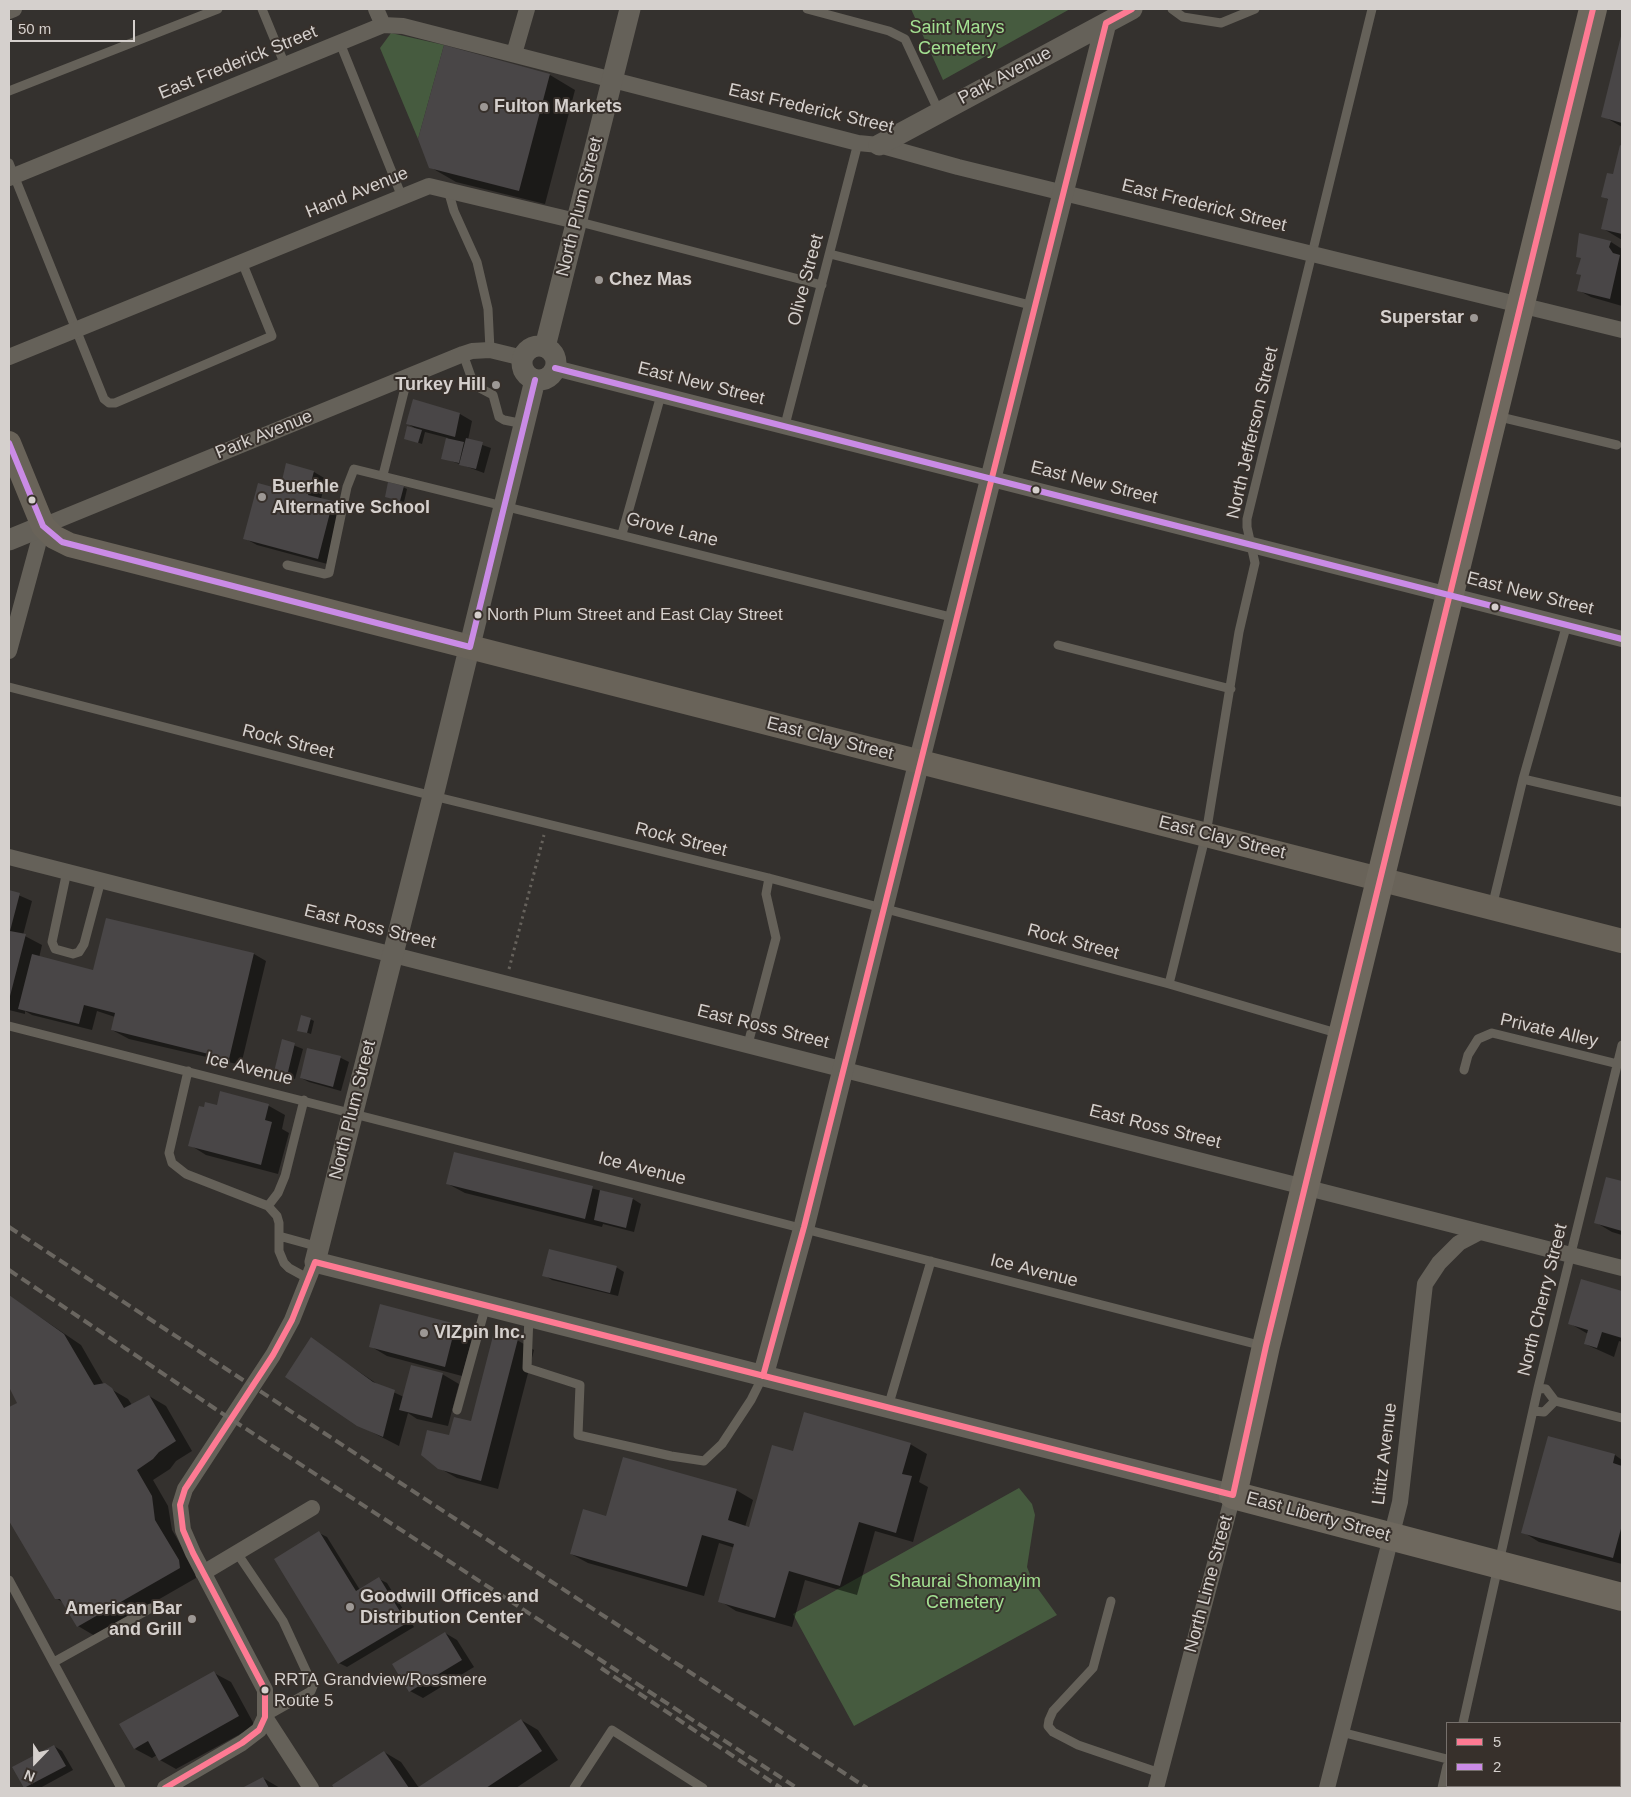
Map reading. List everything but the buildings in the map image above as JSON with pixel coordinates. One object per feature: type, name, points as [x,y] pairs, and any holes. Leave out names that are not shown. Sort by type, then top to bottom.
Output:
[{"type":"highway","name":"North Lime Street","points":[[1233,1495],[1266,1346],[1593,9]]},
{"type":"highway","name":"East Liberty Street","points":[[1233,1495],[1622,1597]]},
{"type":"main road","points":[[9,443],[43,526]]},
{"type":"main road","name":"East Clay Street","points":[[43,526],[54,538],[70,546],[1622,941]]},
{"type":"street","points":[[9,11],[14,9]]},
{"type":"street","points":[[376,9],[383,25]]},
{"type":"street","points":[[514,54],[527,9]]},
{"type":"street","name":"North Plum Street","points":[[545,347],[630,9]]},
{"type":"street","name":"Park Avenue","points":[[868,144],[938,112],[1132,9]]},
{"type":"street","points":[[763,1376],[804,1227],[955,618],[1106,23]]},
{"type":"street","name":"East Frederick Street","points":[[10,172],[383,25],[403,26],[868,144],[1622,330]]},
{"type":"street","name":"Hand Avenue","points":[[9,357],[429,186],[576,221]]},
{"type":"street","points":[[539,346],[545,347],[553,353],[556,368],[550,376],[535,380],[530,378],[523,369],[523,358],[529,349],[539,346]]},
{"type":"street","name":"Park Avenue","points":[[9,540],[463,354],[472,351],[490,350],[523,358]]},
{"type":"street","name":"East New Street","points":[[556,368],[1622,638]]},
{"type":"street","name":"North Plum Street","points":[[265,1717],[264,1690],[203,1573],[183,1530],[180,1515],[182,1497],[212,1446],[273,1355],[292,1320],[314,1263],[434,796],[535,380]]},
{"type":"street","points":[[9,651],[43,526]]},
{"type":"street","name":"East Ross Street","points":[[9,856],[1622,1268]]},
{"type":"street","name":"Lititz Avenue","points":[[1327,1788],[1393,1536],[1400,1502],[1426,1284],[1440,1263],[1459,1243],[1480,1232]]},
{"type":"street","name":"East Liberty Street","points":[[314,1263],[529,1315],[1233,1495]]},
{"type":"street","name":"North Lime Street","points":[[1158,1780],[1233,1495]]},
{"type":"street","points":[[203,1573],[312,1508]]},
{"type":"street","points":[[165,1788],[242,1743],[259,1730],[265,1717]]},
{"type":"street","points":[[265,1717],[311,1788]]},
{"type":"lane","points":[[9,91],[218,9]]},
{"type":"lane","points":[[262,9],[285,65]]},
{"type":"lane","points":[[807,9],[889,31],[905,39],[938,112]]},
{"type":"lane","points":[[1172,9],[1183,17],[1221,23],[1255,9]]},
{"type":"lane","name":"North Jefferson Street","points":[[1169,984],[1206,834],[1239,632],[1255,563],[1247,518],[1372,9]]},
{"type":"lane","points":[[340,43],[402,197]]},
{"type":"lane","name":"Olive Street","points":[[785,425],[830,254],[868,144]]},
{"type":"lane","points":[[10,172],[104,399],[109,403],[115,403],[272,336],[242,262]]},
{"type":"lane","points":[[448,190],[454,211],[476,262],[488,309],[490,350]]},
{"type":"lane","name":"Hand Avenue","points":[[576,221],[822,284]]},
{"type":"lane","points":[[830,254],[1034,306]]},
{"type":"lane","points":[[463,354],[474,385],[492,396],[499,417],[504,420],[524,424]]},
{"type":"lane","points":[[382,475],[408,376]]},
{"type":"lane","points":[[622,534],[661,395]]},
{"type":"lane","points":[[1494,415],[1617,445]]},
{"type":"lane","name":"Grove Lane","points":[[287,565],[325,574],[329,573],[347,487],[354,469],[955,618]]},
{"type":"lane","points":[[1492,908],[1523,779],[1567,624]]},
{"type":"lane","points":[[1058,645],[1230,689]]},
{"type":"lane","name":"Rock Street","points":[[9,687],[434,796],[769,878],[1169,984],[1342,1034]]},
{"type":"lane","points":[[1523,779],[1622,802]]},
{"type":"lane","points":[[67,871],[52,942],[55,948],[73,954],[79,952],[84,944],[101,880]]},
{"type":"lane","points":[[748,1044],[776,938],[766,894],[769,878]]},
{"type":"lane","name":"Ice Avenue","points":[[9,1026],[1266,1346]]},
{"type":"lane","name":"Private Alley","points":[[1464,1070],[1471,1050],[1478,1039],[1492,1033],[1618,1064]]},
{"type":"lane","name":"North Cherry Street","points":[[1464,1722],[1497,1563],[1622,1045]]},
{"type":"lane","points":[[188,1071],[169,1153],[172,1163],[186,1174],[268,1206],[277,1216],[279,1252],[284,1263],[289,1268],[314,1263]]},
{"type":"lane","points":[[268,1206],[278,1193],[285,1176],[304,1100]]},
{"type":"lane","points":[[279,1236],[314,1263]]},
{"type":"lane","points":[[888,1408],[931,1261]]},
{"type":"lane","points":[[457,1410],[486,1305]]},
{"type":"lane","points":[[529,1315],[526,1368],[580,1385],[578,1435],[671,1456],[704,1461],[722,1444],[751,1400],[763,1376]]},
{"type":"lane","points":[[1538,1388],[1546,1389],[1555,1401],[1622,1418]]},
{"type":"lane","points":[[1533,1410],[1544,1412],[1555,1401]]},
{"type":"lane","points":[[237,1553],[283,1621],[313,1686],[311,1691],[265,1717]]},
{"type":"lane","points":[[9,1580],[121,1788]]},
{"type":"lane","points":[[1111,1600],[1093,1668],[1054,1711],[1048,1720],[1048,1726],[1053,1732],[1078,1745],[1158,1780]]},
{"type":"lane","points":[[54,1662],[151,1608]]},
{"type":"lane","points":[[574,1788],[612,1730],[703,1788]]},
{"type":"lane","points":[[1341,1732],[1446,1759]]},
{"type":"lane","points":[[1442,1788],[1446,1770]]},
{"type":"path","points":[[505,982],[547,824]]},
{"type":"green space","name":"Saint Marys Cemetery","points":[[911,9],[1070,9],[943,80]]},
{"type":"green space","points":[[391,33],[444,45],[418,139],[380,48]]},
{"type":"green space","name":"Shaurai Shomayim Cemetery","points":[[1019,1488],[1032,1504],[1035,1515],[1027,1567],[1033,1582],[1057,1615],[854,1726],[793,1614]]},
{"type":"railway","points":[[9,1227],[867,1788]]},
{"type":"railway","points":[[9,1270],[214,1408],[797,1788]]},
{"type":"railway","points":[[601,1668],[781,1788]]},
{"type":"transit line","name":"5","points":[[763,1376],[804,1227],[1106,23],[1132,9]]},
{"type":"transit line","name":"5","points":[[165,1788],[242,1743],[259,1730],[265,1717],[265,1690],[193,1553],[183,1530],[180,1505],[185,1489],[273,1355],[292,1320],[315,1262],[1233,1495],[1266,1346],[1593,9]]},
{"type":"transit line","name":"2","points":[[555,368],[1622,639]]},
{"type":"transit line","name":"2","points":[[470,647],[535,380]]},
{"type":"transit line","name":"2","points":[[9,443],[43,526],[62,542],[470,647]]},
{"type":"place","name":"Fulton Markets","points":[[484,107]]},
{"type":"place","name":"Chez Mas","points":[[599,280]]},
{"type":"place","name":"Superstar","points":[[1474,318]]},
{"type":"place","name":"Turkey Hill","points":[[496,385]]},
{"type":"place","name":"Buerhle Alternative School","points":[[262,497]]},
{"type":"place","name":"North Plum Street and East Clay Street","points":[[478,615]]},
{"type":"place","name":"VIZpin Inc.","points":[[424,1333]]},
{"type":"place","name":"Goodwill Offices and Distribution Center","points":[[350,1607]]},
{"type":"place","name":"American Bar and Grill","points":[[192,1619]]},
{"type":"place","name":"RRTA Grandview/Rossmere Route 5","points":[[265,1690]]}]
